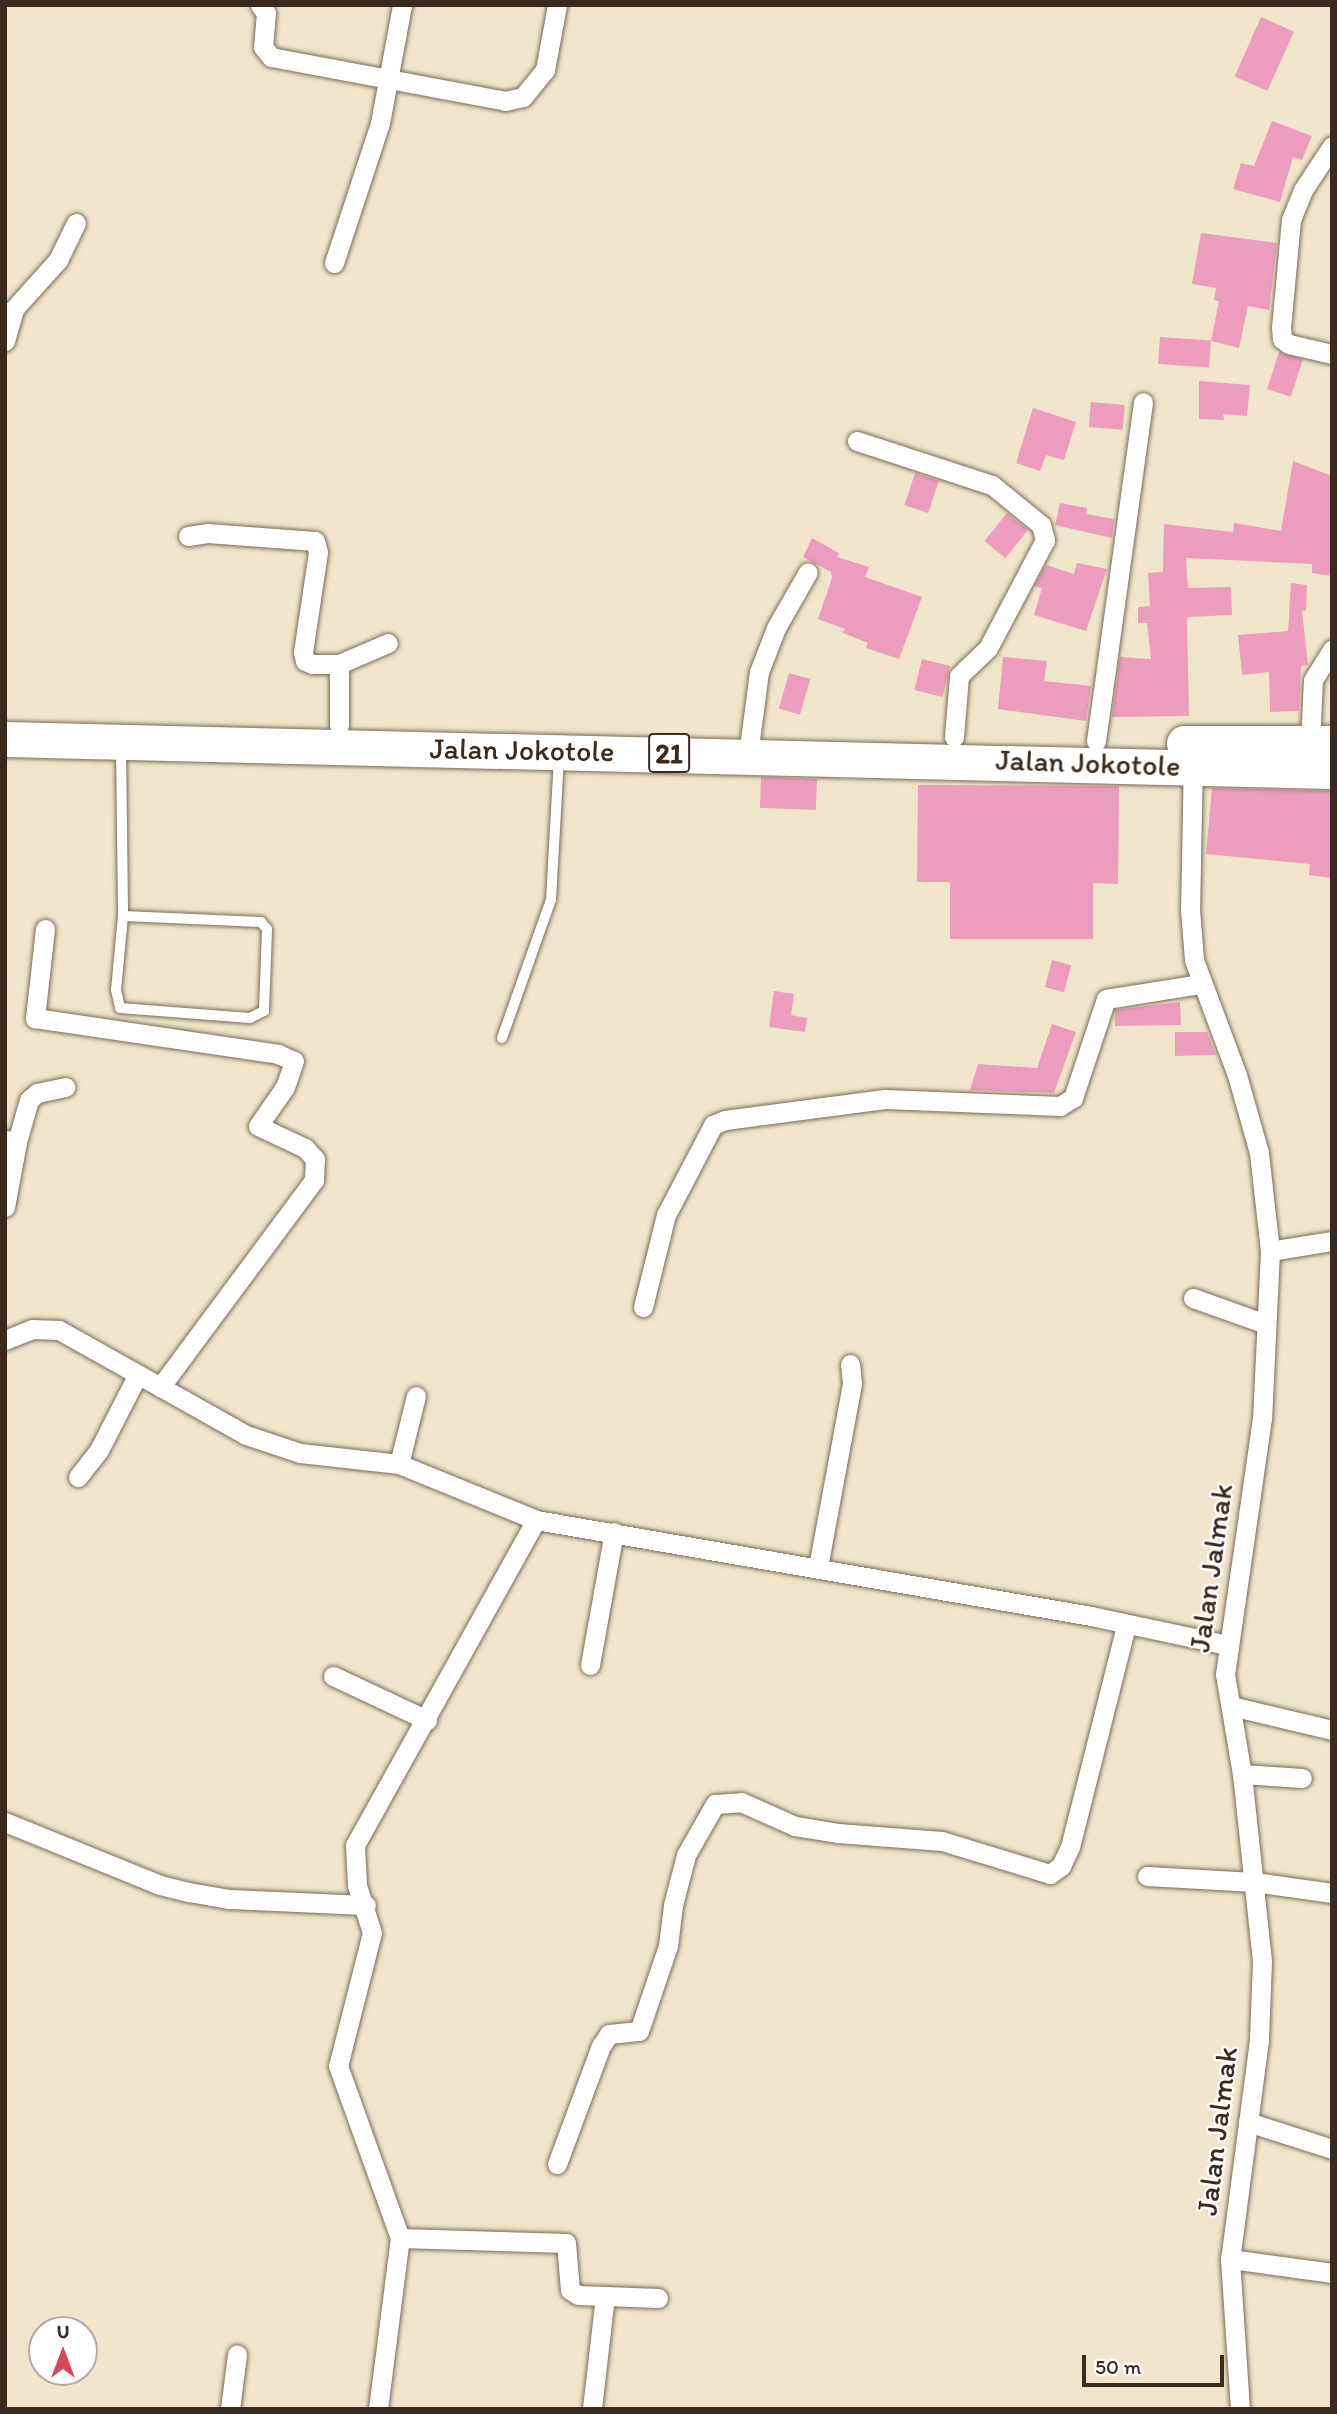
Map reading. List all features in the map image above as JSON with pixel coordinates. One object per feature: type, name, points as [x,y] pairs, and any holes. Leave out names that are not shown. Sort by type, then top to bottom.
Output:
[{"type":"highway","name":"Jalan Jokotole","points":[[5,717],[339,725],[749,744],[1192,755],[1321,743]]},
{"type":"highway","name":"Jalan Jokotole","points":[[876,747],[954,737],[1096,741],[1332,771]]},
{"type":"highway","name":"Jalan Jokotole","points":[[5,739],[559,750],[749,744]]},
{"type":"street","points":[[260,5],[266,13],[265,54],[389,81],[505,101],[523,97],[545,70],[557,5]]},
{"type":"street","points":[[334,263],[389,81],[402,5]]},
{"type":"street","points":[[1332,146],[1303,190],[1291,220],[1281,327],[1282,339],[1289,344],[1332,354]]},
{"type":"street","points":[[5,341],[10,307],[58,260],[76,223]]},
{"type":"street","points":[[1096,741],[1143,402]]},
{"type":"street","points":[[857,441],[992,485],[1041,525],[1045,540],[988,648],[959,676],[954,737]]},
{"type":"street","points":[[188,536],[207,533],[315,541],[318,552],[303,652],[305,661],[312,664],[339,664],[388,643]]},
{"type":"street","points":[[749,744],[759,672],[781,617],[808,572]]},
{"type":"street","points":[[1321,743],[1313,680],[1332,649]]},
{"type":"street","points":[[339,664],[339,725]]},
{"type":"street","name":"Jalan Jalmak","points":[[1192,755],[1190,908],[1194,960],[1237,1075],[1259,1153],[1270,1251],[1262,1418],[1225,1674],[1242,1774],[1262,1961],[1248,2122],[1230,2259],[1240,2409]]},
{"type":"street","points":[[45,929],[36,1018],[278,1054],[294,1061],[285,1087],[258,1126],[305,1148],[315,1159],[314,1180],[160,1387]]},
{"type":"street","points":[[643,1307],[666,1215],[713,1125],[884,1099],[1060,1106],[1073,1098],[1107,999],[1201,984]]},
{"type":"street","points":[[5,1207],[11,1141],[29,1100],[37,1093],[65,1087]]},
{"type":"street","points":[[1270,1251],[1332,1241]]},
{"type":"street","points":[[1193,1298],[1266,1324]]},
{"type":"street","points":[[5,1340],[32,1329],[59,1330],[246,1435],[300,1453],[399,1464],[536,1520],[818,1567],[1228,1646]]},
{"type":"street","points":[[818,1567],[852,1383],[850,1364]]},
{"type":"street","points":[[78,1477],[99,1450],[138,1374]]},
{"type":"street","points":[[399,1464],[416,1396]]},
{"type":"street","points":[[380,2408],[400,2238],[338,2066],[369,1955],[372,1933],[366,1906],[357,1885],[355,1846],[536,1520]]},
{"type":"street","points":[[590,1665],[614,1532]]},
{"type":"street","points":[[557,2164],[601,2046],[610,2034],[639,2031],[668,1946],[673,1905],[686,1856],[715,1804],[741,1802],[795,1826],[838,1833],[942,1841],[1050,1874],[1062,1866],[1070,1847],[1126,1625]]},
{"type":"street","points":[[333,1676],[427,1720]]},
{"type":"street","points":[[1231,1706],[1332,1730]]},
{"type":"street","points":[[1242,1774],[1303,1778]]},
{"type":"street","points":[[5,1822],[160,1885],[189,1892],[366,1906]]},
{"type":"street","points":[[1147,1876],[1254,1882],[1332,1893]]},
{"type":"street","points":[[1248,2122],[1332,2149]]},
{"type":"street","points":[[400,2238],[562,2241],[567,2248],[570,2290],[578,2295],[658,2298]]},
{"type":"street","points":[[1230,2259],[1332,2273]]},
{"type":"street","points":[[592,2409],[606,2296]]},
{"type":"street","points":[[230,2409],[237,2354]]},
{"type":"lane","points":[[121,741],[123,916],[116,990],[120,1008],[250,1018],[264,1011],[267,929],[261,922],[123,916]]},
{"type":"lane","points":[[502,1038],[551,900],[559,750]]},
{"type":"building","points":[[1261,17],[1294,32],[1267,91],[1235,76]]},
{"type":"building","points":[[1272,121],[1312,136],[1302,160],[1293,157],[1280,202],[1233,189],[1241,163],[1254,166]]},
{"type":"building","points":[[1201,233],[1277,243],[1269,310],[1248,306],[1239,348],[1211,341],[1219,301],[1214,300],[1216,288],[1192,284]]},
{"type":"building","points":[[1160,337],[1211,341],[1209,367],[1158,364]]},
{"type":"building","points":[[1279,352],[1303,360],[1291,397],[1267,389]]},
{"type":"building","points":[[1199,381],[1250,385],[1247,416],[1223,414],[1224,420],[1199,419]]},
{"type":"building","points":[[1091,402],[1125,405],[1123,430],[1089,427]]},
{"type":"building","points":[[1033,408],[1076,422],[1064,460],[1046,455],[1040,471],[1016,463]]},
{"type":"building","points":[[1293,461],[1332,476],[1332,576],[1312,573],[1312,564],[1186,558],[1188,588],[1231,587],[1232,615],[1187,617],[1189,716],[1112,717],[1120,657],[1151,659],[1147,623],[1138,623],[1138,607],[1150,606],[1148,573],[1163,572],[1164,524],[1233,532],[1234,523],[1281,531]]},
{"type":"building","points":[[915,473],[939,481],[928,513],[904,505]]},
{"type":"building","points":[[1060,503],[1087,508],[1086,514],[1114,519],[1112,538],[1055,525]]},
{"type":"building","points":[[1007,513],[1028,530],[1005,558],[984,541]]},
{"type":"building","points":[[812,538],[839,553],[837,557],[869,567],[865,577],[922,597],[899,659],[866,648],[868,643],[843,633],[845,629],[818,619],[832,578],[831,572],[803,557]]},
{"type":"building","points":[[1077,563],[1107,569],[1086,631],[1034,615],[1042,588],[1034,586],[1046,565],[1074,574]]},
{"type":"building","points":[[1291,583],[1307,585],[1306,611],[1302,610],[1308,665],[1301,666],[1299,711],[1270,712],[1269,672],[1242,675],[1238,635],[1288,631]]},
{"type":"building","points":[[1003,657],[1047,661],[1044,681],[1091,686],[1086,721],[998,709]]},
{"type":"building","points":[[922,659],[950,666],[942,697],[914,690]]},
{"type":"building","points":[[789,673],[810,679],[800,715],[779,709]]},
{"type":"building","points":[[761,777],[817,779],[816,810],[760,808]]},
{"type":"building","points":[[918,785],[1119,786],[1118,884],[1093,883],[1093,939],[950,939],[950,882],[917,882]]},
{"type":"building","points":[[1212,788],[1332,791],[1332,878],[1309,875],[1310,864],[1206,854]]},
{"type":"building","points":[[1052,960],[1071,965],[1064,992],[1045,987]]},
{"type":"building","points":[[774,991],[794,994],[791,1015],[807,1018],[805,1032],[769,1027]]},
{"type":"building","points":[[1180,1002],[1181,1025],[1115,1026],[1115,1010]]},
{"type":"building","points":[[1052,1024],[1076,1032],[1054,1093],[970,1090],[978,1064],[1037,1068]]},
{"type":"building","points":[[1175,1032],[1207,1032],[1216,1055],[1175,1056]]}]
